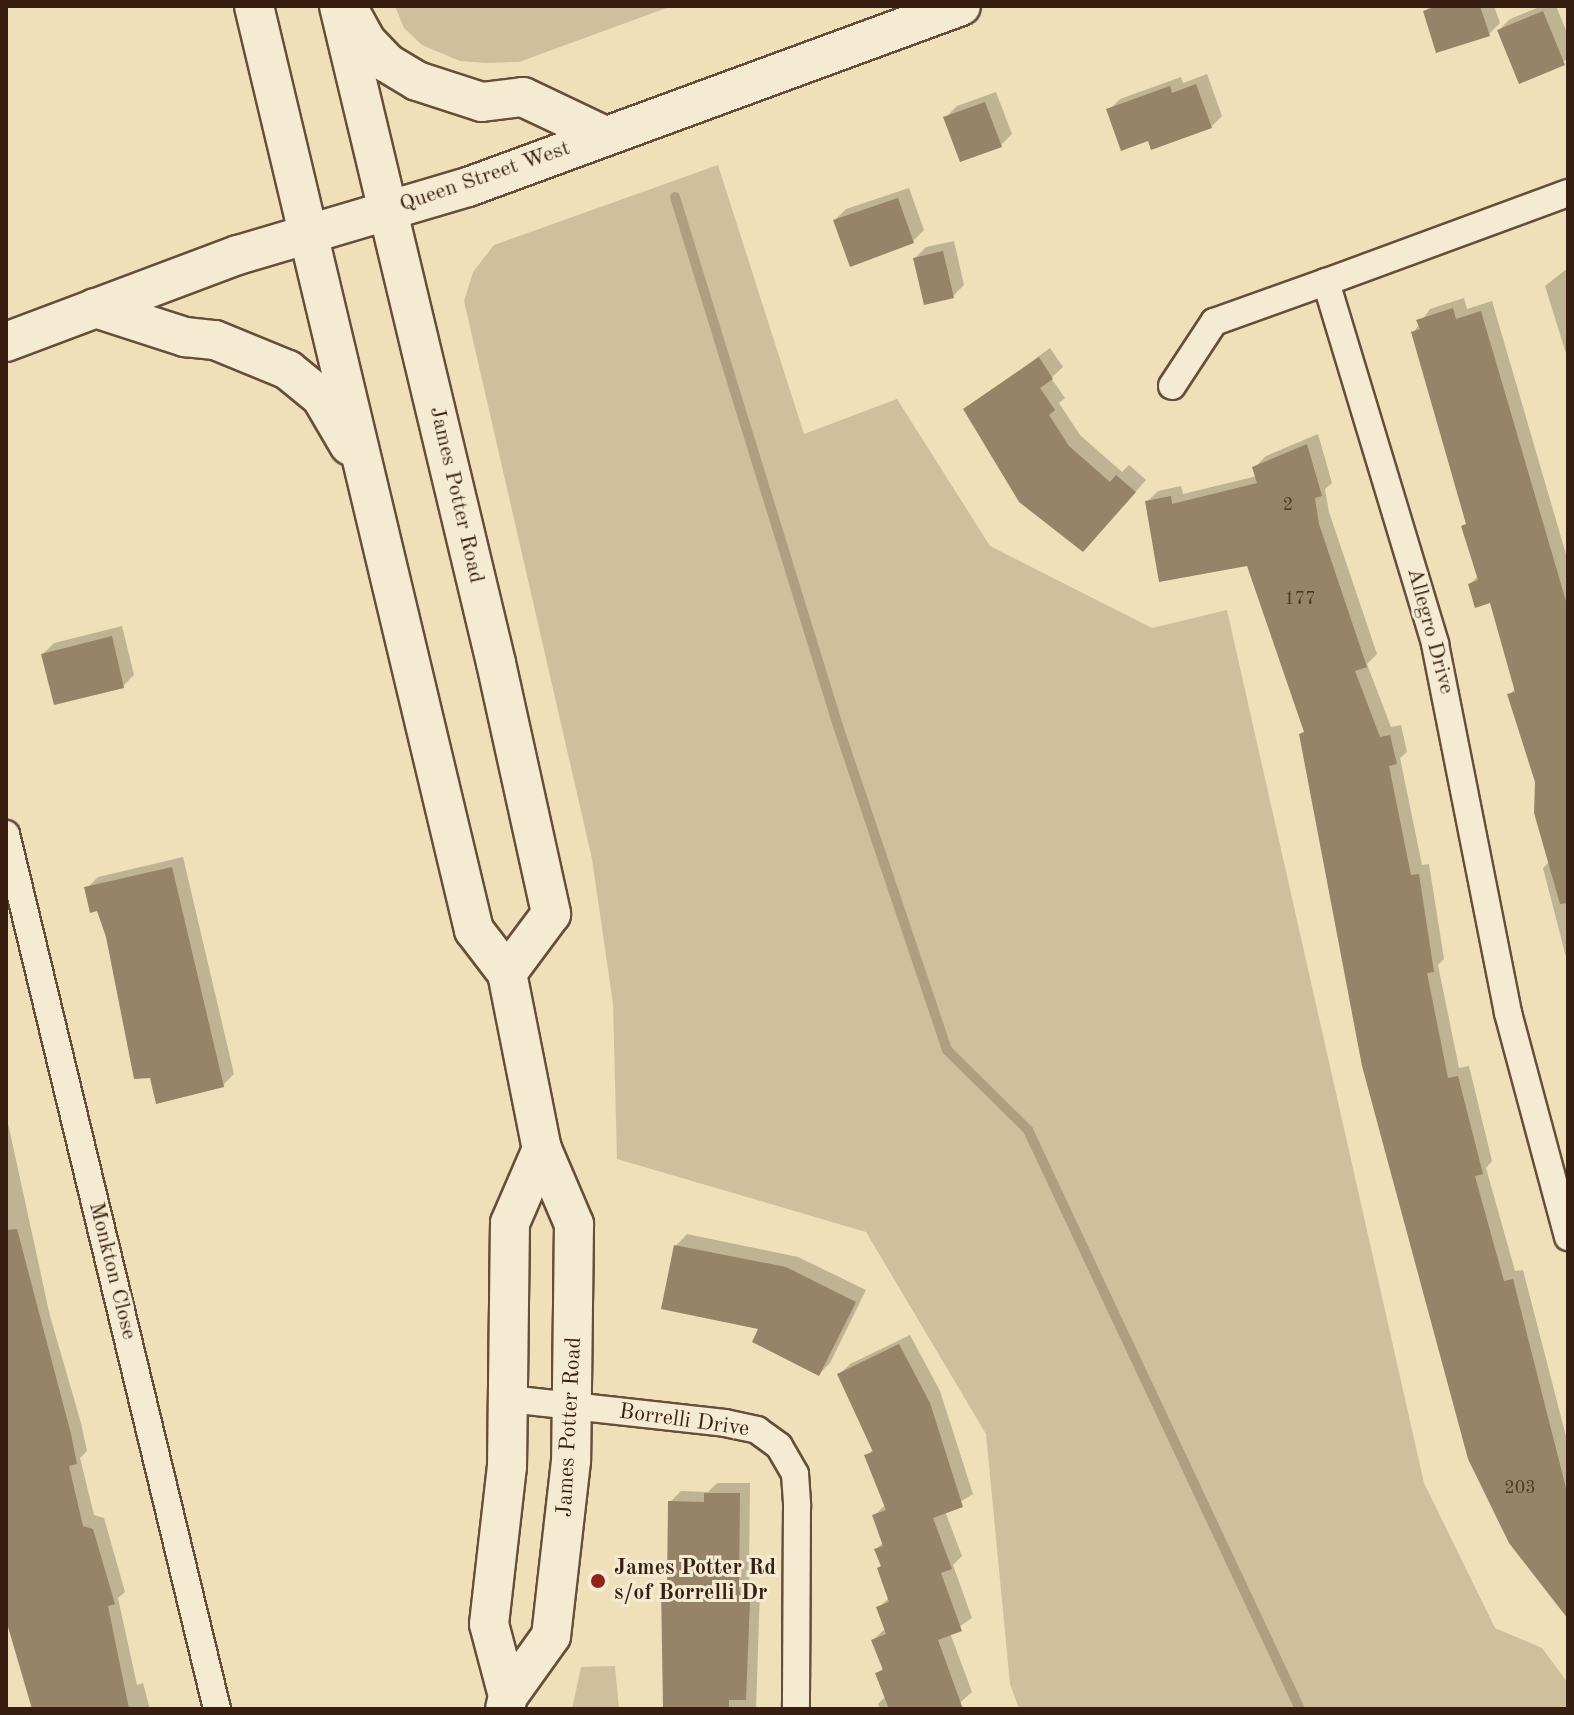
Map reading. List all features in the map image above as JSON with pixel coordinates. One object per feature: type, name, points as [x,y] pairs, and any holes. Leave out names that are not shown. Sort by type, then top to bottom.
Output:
[{"type":"main road","name":"James Potter Road","points":[[254,6],[474,930],[507,973],[542,1149],[574,1224],[572,1406],[551,1636],[506,1702]]},
{"type":"main road","name":"James Potter Road","points":[[339,6],[551,914],[507,973]]},
{"type":"main road","points":[[348,6],[367,42],[387,63],[417,81],[482,102],[523,97],[603,135]]},
{"type":"main road","name":"Queen Street West","points":[[6,342],[309,234],[468,187],[961,6]]},
{"type":"main road","points":[[95,308],[185,337],[215,340],[288,370],[321,397],[344,434],[374,502]]},
{"type":"main road","name":"James Potter Road","points":[[506,1702],[489,1624],[509,1399],[510,1223],[542,1149]]},
{"type":"street","points":[[1172,386],[1214,322],[1568,193]]},
{"type":"street","name":"Allegro Drive","points":[[1326,282],[1435,644],[1508,1013],[1568,1237]]},
{"type":"street","name":"Monkton Close","points":[[6,834],[217,1709]]},
{"type":"street","name":"Borrelli Drive","points":[[509,1399],[725,1423],[757,1430],[779,1446],[795,1474],[796,1709]]},
{"type":"shaded area","points":[[395,6],[672,6],[519,62],[485,63],[460,61],[422,45],[404,28]]},
{"type":"shaded area","points":[[718,165],[804,434],[897,399],[990,546],[1152,628],[1227,610],[1424,1483],[1495,1628],[1542,1648],[1568,1683],[1568,1709],[1019,1709],[1010,1684],[986,1434],[866,1232],[617,1159],[613,1004],[592,859],[464,301],[473,272],[494,245]]},
{"type":"shaded area","points":[[615,1666],[619,1709],[572,1709],[581,1667]]},
{"type":"building","points":[[1438,6],[1480,6],[1490,36],[1436,53],[1423,11]]},
{"type":"building","points":[[1543,11],[1565,65],[1519,84],[1497,30]]},
{"type":"building","points":[[1196,84],[1212,128],[1151,150],[1148,141],[1121,151],[1106,109],[1170,86],[1172,93]]},
{"type":"building","points":[[985,102],[1002,147],[960,162],[943,117]]},
{"type":"building","points":[[898,198],[914,243],[850,267],[833,220]]},
{"type":"building","points":[[943,251],[954,298],[924,305],[913,258]]},
{"type":"building","points":[[1453,308],[1456,319],[1481,311],[1568,608],[1568,903],[1560,904],[1534,813],[1535,782],[1507,694],[1515,692],[1490,603],[1475,608],[1468,584],[1478,580],[1461,526],[1466,524],[1411,332],[1420,329],[1416,320]]},
{"type":"building","points":[[1039,357],[1053,379],[1040,388],[1055,410],[1049,415],[1069,446],[1110,482],[1116,475],[1136,492],[1083,552],[1019,502],[963,409]]},
{"type":"building","points":[[1307,444],[1322,496],[1315,498],[1319,524],[1367,667],[1355,671],[1380,737],[1390,735],[1397,764],[1389,766],[1411,875],[1419,874],[1434,972],[1427,973],[1448,1078],[1458,1076],[1483,1174],[1475,1176],[1504,1281],[1513,1279],[1568,1496],[1568,1619],[1509,1543],[1468,1459],[1362,1066],[1299,734],[1304,732],[1247,566],[1159,582],[1145,501],[1171,496],[1172,504],[1257,483],[1252,467]]},
{"type":"building","points":[[112,636],[124,688],[54,705],[41,654]]},
{"type":"building","points":[[172,867],[224,1087],[156,1104],[150,1078],[134,1079],[106,937],[97,911],[90,913],[84,887]]},
{"type":"building","points":[[17,1229],[71,1434],[77,1464],[69,1466],[83,1526],[93,1529],[115,1604],[108,1606],[129,1709],[32,1709],[6,1620],[6,1230]]},
{"type":"building","points":[[674,1245],[786,1267],[856,1302],[819,1376],[752,1342],[758,1329],[661,1309]]},
{"type":"building","points":[[899,1344],[930,1403],[963,1507],[933,1518],[952,1569],[941,1573],[962,1631],[938,1640],[963,1709],[889,1709],[875,1673],[883,1670],[871,1640],[886,1634],[876,1607],[889,1602],[877,1568],[881,1566],[874,1549],[883,1546],[872,1515],[886,1510],[864,1455],[873,1452],[837,1374]]},
{"type":"building","points":[[704,1493],[740,1493],[739,1587],[741,1600],[750,1600],[746,1700],[729,1700],[729,1709],[663,1709],[661,1587],[667,1587],[668,1501],[704,1502]]},
{"type":"waterway","points":[[675,197],[838,726],[947,1050],[1028,1130],[1300,1709]]},
{"type":"place","name":"James Potter Rd s/of Borrelli Dr","points":[[598,1581]]}]
